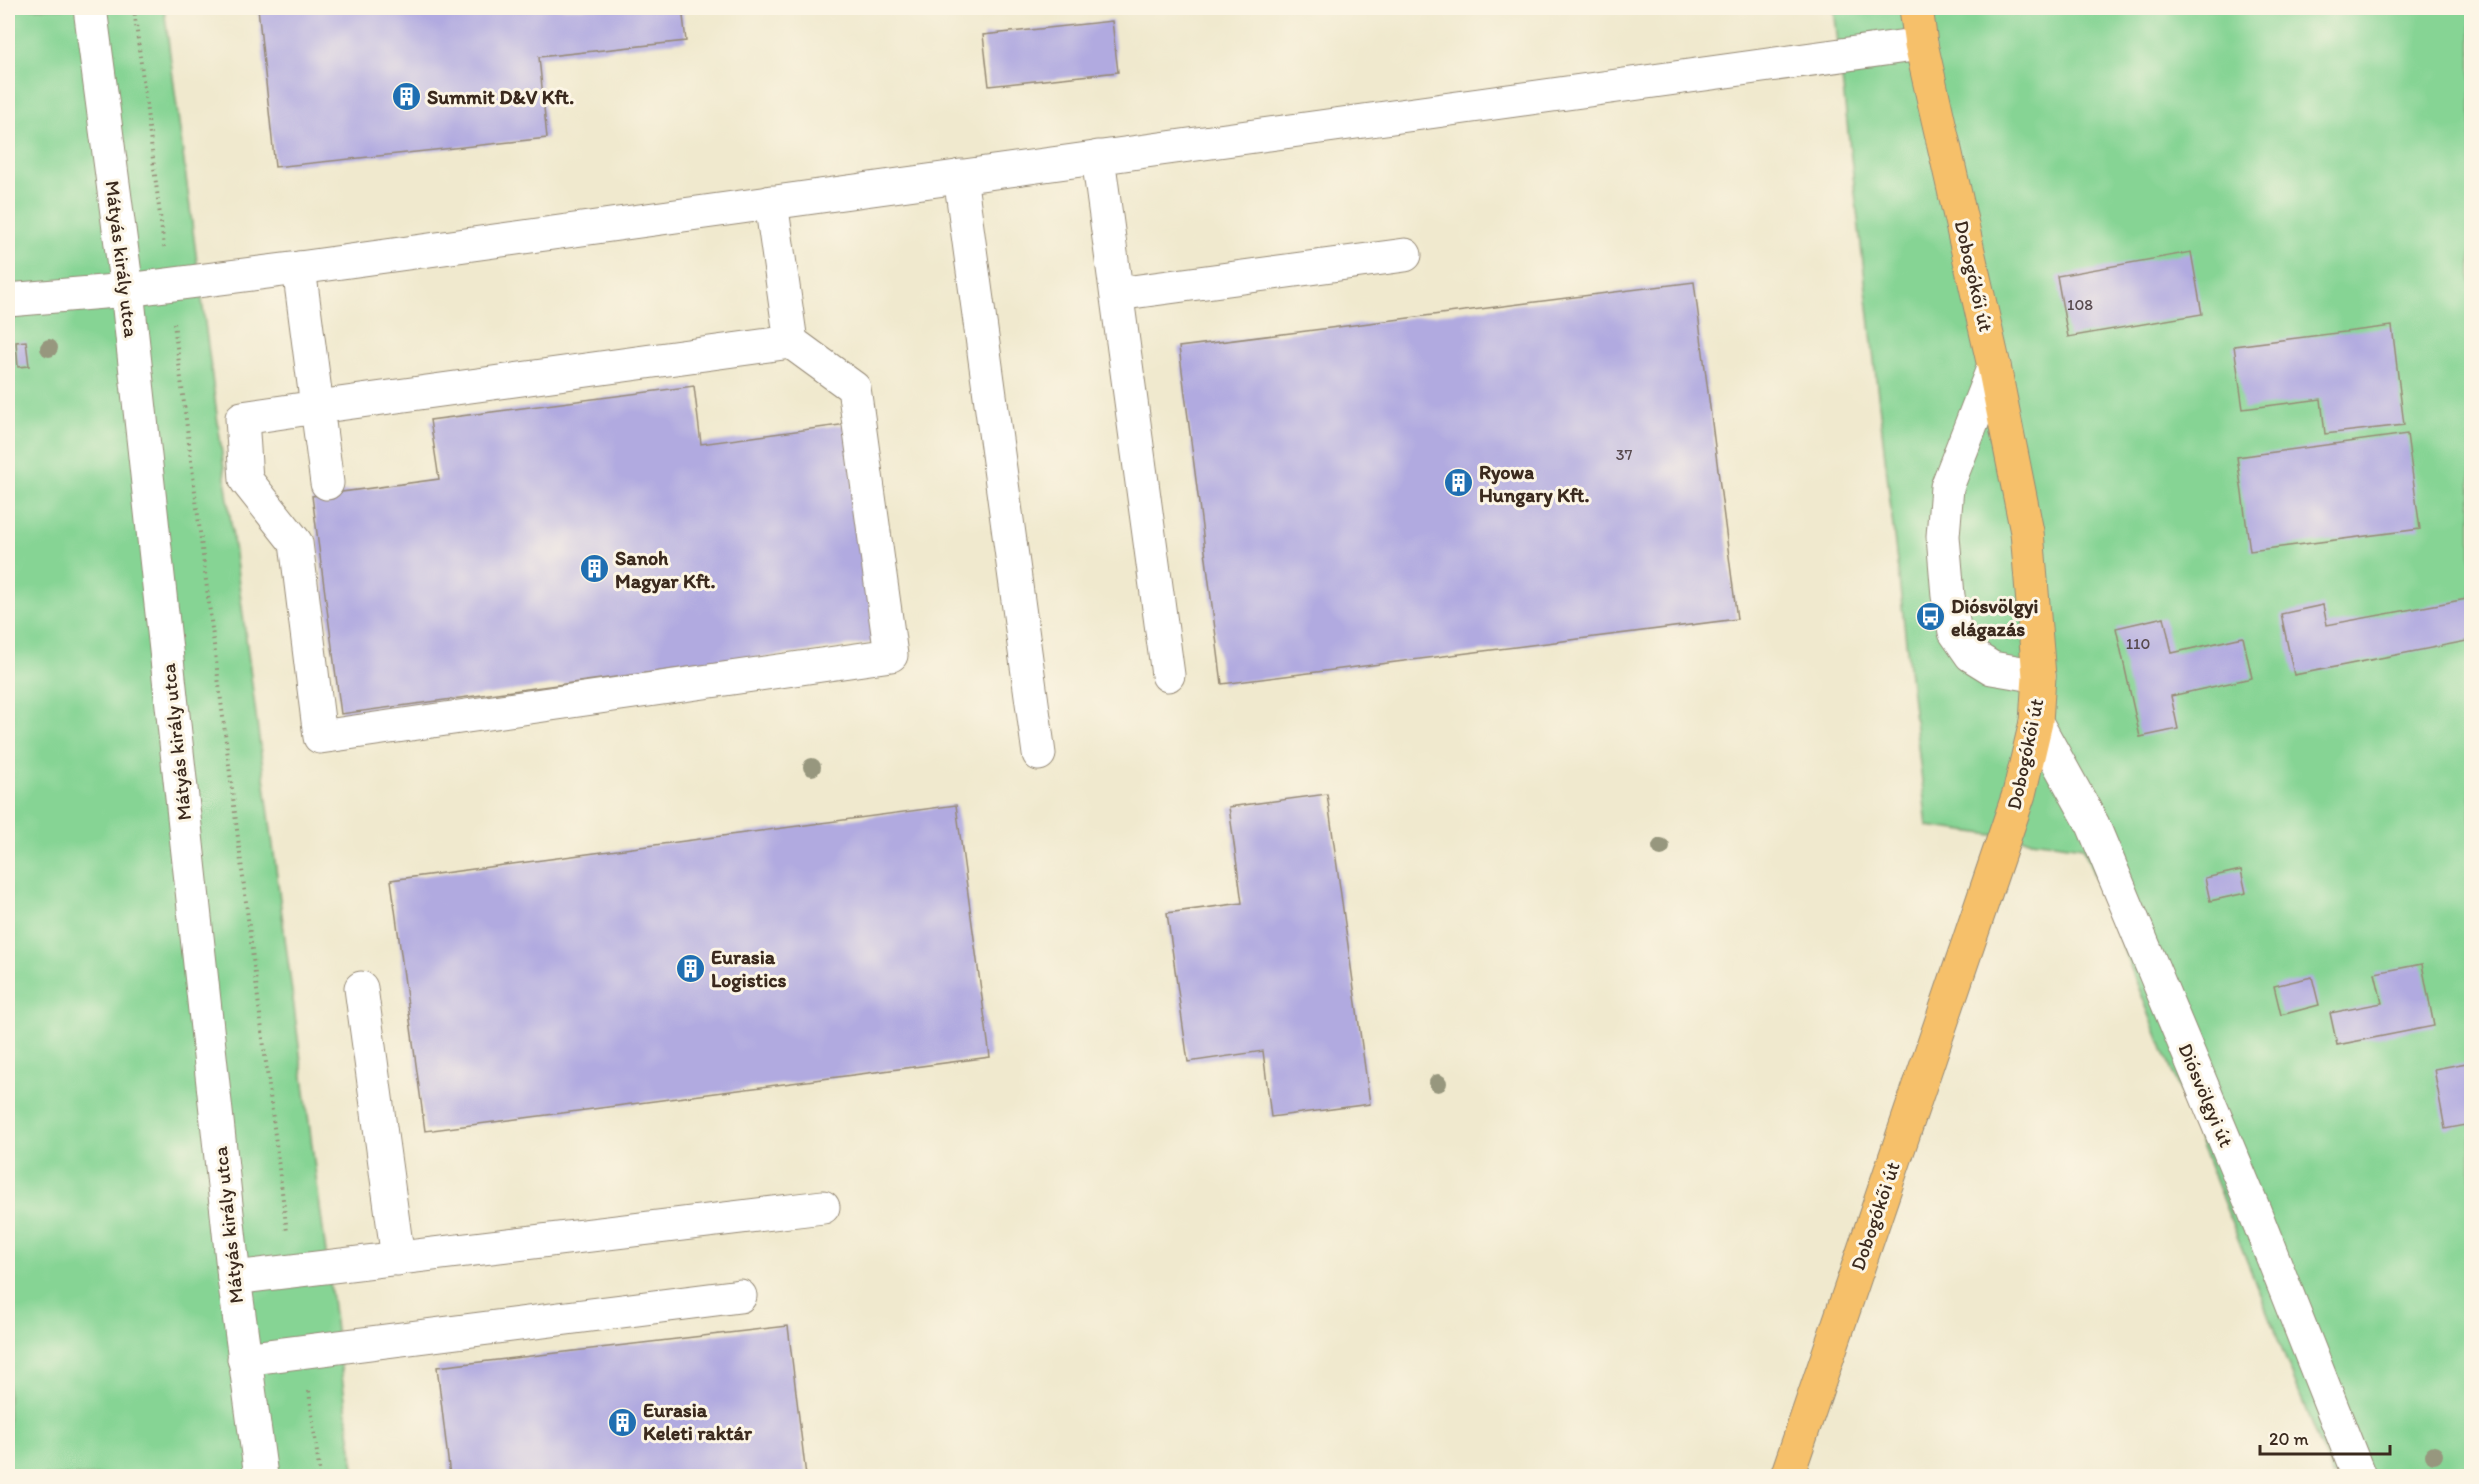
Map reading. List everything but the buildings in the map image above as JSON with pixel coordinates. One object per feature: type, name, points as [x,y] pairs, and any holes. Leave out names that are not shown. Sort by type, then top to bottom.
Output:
[{"type":"main road","name":"Dobogókői út","points":[[1787,1476],[2019,794],[2036,722],[2039,676],[2027,532],[1994,366],[1921,44],[1916,8]]},
{"type":"street","name":"Mátyás király utca","points":[[90,8],[127,290],[234,1278],[261,1476]]},
{"type":"street","points":[[8,300],[127,290],[299,267],[1921,44]]},
{"type":"street","points":[[1098,157],[1168,675]]},
{"type":"street","points":[[960,176],[1040,754]]},
{"type":"street","points":[[771,202],[791,342]]},
{"type":"street","points":[[1117,294],[1405,255]]},
{"type":"street","points":[[299,267],[327,483]]},
{"type":"street","points":[[791,342],[854,388],[891,655],[320,737],[296,543],[246,480],[242,418],[317,407],[791,342]]},
{"type":"street","points":[[1994,366],[1947,487],[1943,536],[1948,596],[1955,632],[1971,655],[1992,668],[2039,676]]},
{"type":"street","name":"Diósvölgyi út","points":[[2036,722],[2093,825],[2252,1205],[2359,1476]]},
{"type":"street","points":[[361,988],[398,1258]]},
{"type":"street","points":[[234,1278],[823,1207]]},
{"type":"street","points":[[244,1359],[740,1296]]},
{"type":"path","points":[[134,8],[292,1272]]},
{"type":"path","points":[[304,1352],[320,1476]]},
{"type":"green space","points":[[8,8],[164,8],[355,1476],[8,1476]]},
{"type":"green space","points":[[1834,8],[2471,8],[2471,1476],[2332,1476],[2083,847],[1927,826]]},
{"type":"place","name":"Summit D&V Kft.","points":[[406,97]]},
{"type":"place","name":"Ryowa Hungary Kft.","points":[[1458,483]]},
{"type":"place","name":"Sanoh Magyar Kft.","points":[[594,569]]},
{"type":"place","name":"Diósvölgyi elágazás","points":[[1930,617]]},
{"type":"place","name":"Eurasia Logistics","points":[[690,968]]},
{"type":"place","name":"Eurasia Keleti raktár","points":[[622,1422]]}]
